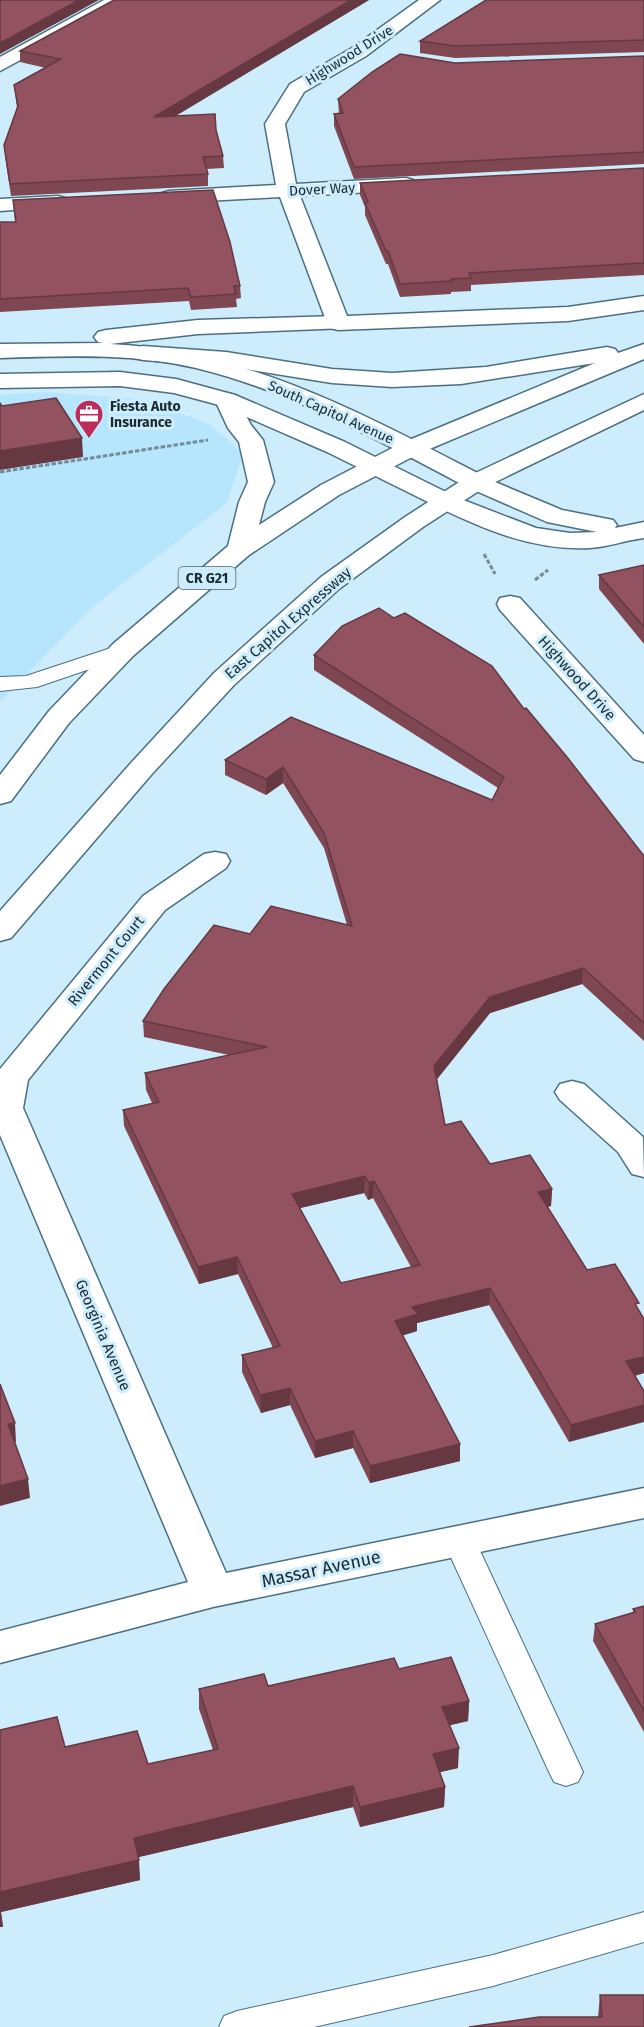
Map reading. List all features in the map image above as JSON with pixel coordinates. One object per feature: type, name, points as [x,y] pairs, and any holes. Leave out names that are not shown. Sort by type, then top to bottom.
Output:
[{"type":"main road","points":[[0,65],[117,0]]},
{"type":"main road","name":"Highwood Drive","points":[[338,323],[289,191],[274,124],[297,88],[359,52],[431,0]]},
{"type":"main road","points":[[359,52],[380,55]]},
{"type":"main road","name":"Dover Way","points":[[151,197],[421,184]]},
{"type":"main road","points":[[0,205],[81,201]]},
{"type":"main road","points":[[66,349],[95,339],[146,331],[283,323],[568,314],[644,303]]},
{"type":"main road","name":"South Capitol Avenue","points":[[0,351],[66,349],[144,353],[195,361],[240,373],[290,390],[476,482],[556,517],[640,531]]},
{"type":"main road","points":[[144,353],[251,362],[345,378],[411,380],[508,372],[548,363],[644,350]]},
{"type":"main road","name":"CR G21","points":[[0,795],[59,717],[123,650],[240,549],[330,490],[411,448],[644,350]]},
{"type":"main road","name":"South Capitol Avenue","points":[[0,381],[120,379],[176,386],[227,400],[376,467],[479,517],[522,534],[556,541],[592,540],[640,531]]},
{"type":"main road","points":[[227,400],[240,429],[251,440],[261,482],[252,502],[240,549]]},
{"type":"main road","name":"East Capitol Expressway","points":[[0,931],[141,769],[224,679],[330,583],[445,501],[476,482],[644,401]]},
{"type":"main road","name":"Highwood Drive","points":[[510,604],[644,753]]},
{"type":"main road","name":"Rivermont Court","points":[[11,1078],[154,903],[215,861]]},
{"type":"main road","name":"Georginia Avenue","points":[[11,1078],[6,1108],[213,1591]]},
{"type":"main road","points":[[572,1092],[631,1145],[644,1166]]},
{"type":"main road","name":"Massar Avenue","points":[[0,1647],[213,1591],[644,1503]]},
{"type":"lane","points":[[0,684],[29,682],[123,650]]},
{"type":"lane","points":[[459,1540],[566,1772]]},
{"type":"lane","points":[[237,2027],[359,2002],[562,1953],[644,1927]]},
{"type":"path","points":[[0,472],[218,439]]},
{"type":"shaded area","points":[[44,392],[147,400],[211,425],[243,454],[227,503],[91,608],[0,702],[0,395]]},
{"type":"building","points":[[0,0],[79,0],[0,43]]},
{"type":"building","points":[[114,0],[351,0],[154,117],[215,114],[216,130],[223,156],[203,157],[208,174],[10,184],[4,145],[18,106],[14,85],[61,59],[20,51]]},
{"type":"building","points":[[486,0],[644,0],[644,40],[455,46],[420,41]]},
{"type":"building","points":[[400,54],[455,63],[644,56],[644,152],[354,167],[334,114],[343,113],[338,99],[372,72]]},
{"type":"building","points":[[644,168],[644,263],[469,273],[471,278],[400,284],[388,251],[386,251],[365,203],[368,202],[360,183]]},
{"type":"building","points":[[213,190],[230,242],[240,286],[234,286],[236,294],[191,297],[188,288],[0,299],[0,222],[16,222],[13,200]]},
{"type":"building","points":[[56,398],[82,438],[0,451],[0,403],[2,406]]},
{"type":"building","points":[[644,565],[644,627],[599,575]]},
{"type":"building","points":[[379,608],[394,618],[405,613],[492,666],[524,709],[526,708],[567,757],[644,856],[644,1023],[583,968],[490,997],[434,1066],[445,1125],[461,1121],[490,1164],[530,1155],[552,1189],[538,1192],[587,1270],[615,1264],[639,1303],[635,1304],[644,1319],[644,1357],[626,1361],[644,1391],[644,1405],[571,1425],[490,1288],[412,1307],[418,1314],[395,1321],[460,1444],[370,1466],[353,1431],[315,1441],[290,1388],[260,1395],[242,1355],[280,1346],[237,1257],[198,1267],[123,1110],[159,1102],[145,1073],[267,1047],[143,1021],[164,989],[214,925],[250,934],[271,906],[352,926],[324,833],[283,767],[266,779],[225,760],[291,717],[492,800],[504,777],[314,655],[342,626]],"holes":[[[365,1176],[369,1183],[374,1181],[420,1265],[341,1283],[292,1194]]]},
{"type":"building","points":[[0,1384],[15,1423],[8,1424],[28,1479],[0,1486]]},
{"type":"building","points":[[644,1606],[644,1711],[595,1624],[635,1612],[633,1609]]},
{"type":"building","points":[[451,1657],[469,1701],[442,1707],[459,1748],[433,1754],[445,1787],[360,1807],[353,1786],[134,1838],[139,1860],[0,1892],[0,1730],[57,1717],[65,1747],[137,1731],[148,1764],[218,1749],[199,1689],[264,1674],[268,1686],[394,1658],[399,1669]]},
{"type":"building","points":[[600,1995],[644,1995],[644,2027],[469,2027],[539,2017],[602,2017]]},
{"type":"place","name":"Fiesta Auto Insurance","points":[[89,440]]}]
